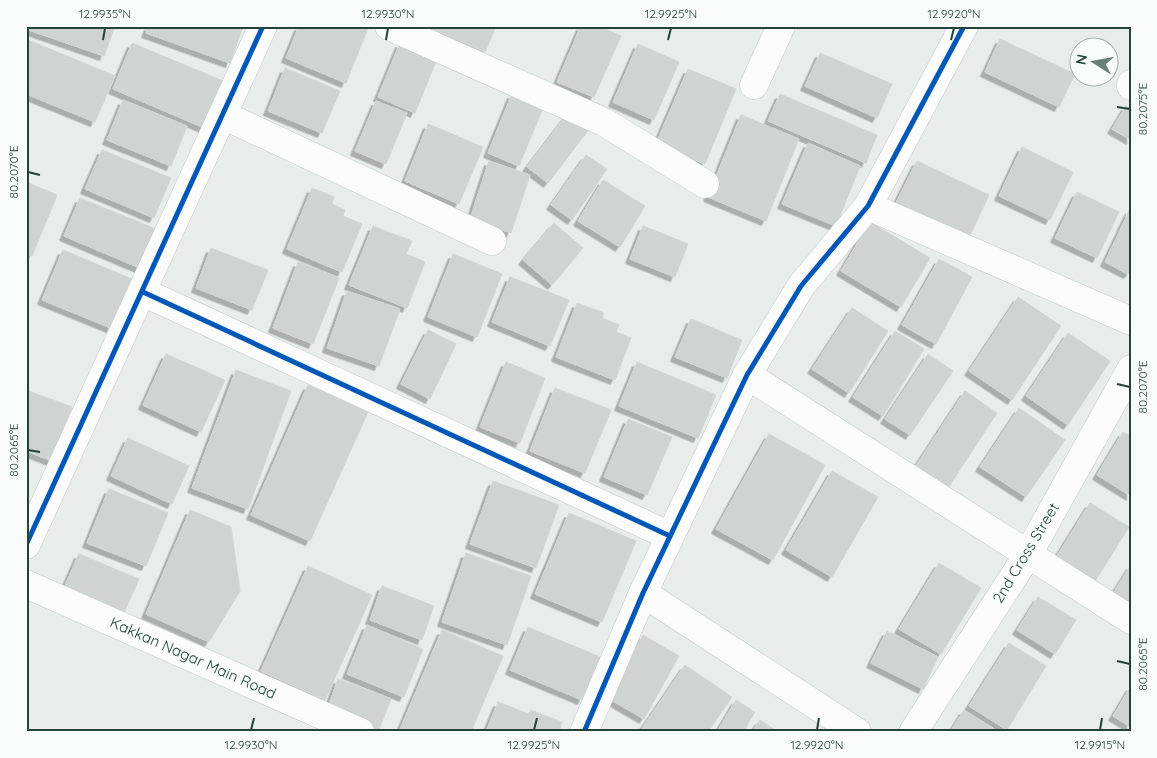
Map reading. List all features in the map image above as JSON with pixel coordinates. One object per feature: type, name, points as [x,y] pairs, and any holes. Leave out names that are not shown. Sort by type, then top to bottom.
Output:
[{"type":"street","points":[[26,546],[263,26]]},
{"type":"street","points":[[389,26],[604,122],[705,184]]},
{"type":"street","points":[[754,85],[781,26]]},
{"type":"street","points":[[584,732],[643,593],[747,375],[801,286],[868,206],[964,26]]},
{"type":"street","points":[[223,115],[492,241]]},
{"type":"street","points":[[868,206],[1131,321]]},
{"type":"street","points":[[143,292],[670,536]]},
{"type":"street","name":"2nd Cross Street","points":[[913,732],[1027,556],[1131,369]]},
{"type":"street","points":[[747,375],[1027,556],[1131,620]]},
{"type":"street","name":"Kakkan Nagar Main Road","points":[[26,584],[360,732]]},
{"type":"street","points":[[643,593],[857,732]]},
{"type":"building","points":[[26,26],[115,26],[104,56],[26,29]]},
{"type":"building","points":[[149,26],[243,26],[230,63],[146,33]]},
{"type":"building","points":[[299,26],[369,26],[346,83],[286,58]]},
{"type":"building","points":[[431,26],[496,26],[485,52],[430,28]]},
{"type":"building","points":[[581,26],[599,26],[621,36],[594,97],[557,82]]},
{"type":"building","points":[[26,39],[115,76],[95,122],[26,94]]},
{"type":"building","points":[[1000,39],[1070,72],[1070,84],[1059,107],[985,72]]},
{"type":"building","points":[[132,43],[228,83],[209,130],[113,89]]},
{"type":"building","points":[[400,43],[437,59],[415,113],[378,97]]},
{"type":"building","points":[[638,44],[679,62],[654,120],[613,102]]},
{"type":"building","points":[[820,53],[892,84],[877,118],[805,86]]},
{"type":"building","points":[[285,68],[340,91],[322,133],[268,111]]},
{"type":"building","points":[[688,69],[736,89],[705,164],[656,144]]},
{"type":"building","points":[[512,94],[543,108],[519,166],[488,153]]},
{"type":"building","points":[[780,94],[877,135],[866,163],[768,121]]},
{"type":"building","points":[[123,100],[187,126],[171,166],[107,140]]},
{"type":"building","points":[[376,101],[407,113],[386,164],[355,151]]},
{"type":"building","points":[[1126,106],[1131,109],[1131,140],[1112,129]]},
{"type":"building","points":[[569,112],[590,128],[548,183],[527,167]]},
{"type":"building","points":[[741,115],[799,139],[766,221],[708,197]]},
{"type":"building","points":[[428,124],[483,147],[459,204],[405,181]]},
{"type":"building","points":[[808,143],[860,166],[836,226],[782,204]]},
{"type":"building","points":[[1022,147],[1073,172],[1050,220],[999,196]]},
{"type":"building","points":[[102,150],[171,178],[154,218],[85,189]]},
{"type":"building","points":[[586,155],[607,169],[572,220],[551,205]]},
{"type":"building","points":[[489,161],[530,175],[511,233],[470,219]]},
{"type":"building","points":[[917,161],[989,195],[968,240],[895,205]]},
{"type":"building","points":[[603,180],[645,206],[620,247],[578,221]]},
{"type":"building","points":[[26,182],[57,195],[32,256],[26,254]]},
{"type":"building","points":[[312,188],[334,197],[332,204],[345,210],[343,216],[362,224],[342,272],[287,249]]},
{"type":"building","points":[[1077,192],[1119,212],[1097,258],[1055,238]]},
{"type":"building","points":[[80,198],[163,232],[147,271],[64,236]]},
{"type":"building","points":[[1130,209],[1131,271],[1128,274],[1105,262]]},
{"type":"building","points":[[870,222],[930,258],[901,307],[841,271]]},
{"type":"building","points":[[554,223],[583,248],[552,285],[523,260]]},
{"type":"building","points":[[373,226],[412,241],[406,254],[425,262],[407,308],[349,285]]},
{"type":"building","points":[[643,226],[688,244],[675,277],[630,259]]},
{"type":"building","points":[[211,248],[268,270],[252,310],[196,288]]},
{"type":"building","points":[[63,250],[132,279],[111,328],[42,300]]},
{"type":"building","points":[[453,254],[502,274],[477,337],[428,317]]},
{"type":"building","points":[[939,259],[972,277],[936,344],[902,325]]},
{"type":"building","points":[[298,262],[339,278],[313,344],[273,328]]},
{"type":"building","points":[[510,277],[569,300],[550,346],[492,322]]},
{"type":"building","points":[[347,291],[400,309],[379,366],[327,348]]},
{"type":"building","points":[[1018,297],[1061,326],[1012,400],[969,371]]},
{"type":"building","points":[[577,303],[604,313],[602,318],[619,325],[616,332],[631,338],[615,380],[556,357]]},
{"type":"building","points":[[852,308],[888,331],[849,393],[812,369]]},
{"type":"building","points":[[691,319],[742,340],[727,378],[675,357]]},
{"type":"building","points":[[428,330],[456,344],[430,399],[401,384]]},
{"type":"building","points":[[895,331],[924,349],[883,416],[853,397]]},
{"type":"building","points":[[1068,333],[1110,361],[1068,425],[1026,396]]},
{"type":"building","points":[[166,354],[225,380],[201,432],[143,405]]},
{"type":"building","points":[[928,354],[953,371],[910,435],[885,419]]},
{"type":"building","points":[[506,362],[545,378],[520,443],[480,427]]},
{"type":"building","points":[[637,362],[716,395],[698,438],[619,406]]},
{"type":"building","points":[[236,370],[291,391],[248,509],[192,488]]},
{"type":"building","points":[[308,385],[368,412],[310,541],[251,515]]},
{"type":"building","points":[[555,388],[611,410],[585,473],[530,451]]},
{"type":"building","points":[[26,390],[72,407],[52,461],[26,451]]},
{"type":"building","points":[[965,391],[997,413],[946,491],[914,469]]},
{"type":"building","points":[[1019,408],[1065,440],[1026,497],[980,467]]},
{"type":"building","points":[[628,419],[672,437],[647,495],[604,477]]},
{"type":"building","points":[[1123,432],[1131,437],[1131,496],[1097,475]]},
{"type":"building","points":[[769,434],[825,465],[773,560],[716,529]]},
{"type":"building","points":[[128,438],[189,466],[172,504],[111,476]]},
{"type":"building","points":[[832,471],[878,497],[832,577],[786,550]]},
{"type":"building","points":[[493,481],[559,505],[536,568],[470,544]]},
{"type":"building","points":[[109,489],[168,513],[146,566],[87,543]]},
{"type":"building","points":[[1090,503],[1129,527],[1094,583],[1055,559]]},
{"type":"building","points":[[190,510],[231,527],[240,591],[209,642],[146,614]]},
{"type":"building","points":[[569,513],[636,541],[602,622],[535,594]]},
{"type":"building","points":[[466,553],[531,576],[507,645],[442,622]]},
{"type":"building","points":[[79,554],[139,579],[120,622],[60,597]]},
{"type":"building","points":[[939,563],[981,588],[941,654],[899,629]]},
{"type":"building","points":[[1131,565],[1131,603],[1114,592]]},
{"type":"building","points":[[308,566],[372,595],[325,700],[261,671]]},
{"type":"building","points":[[382,586],[434,606],[422,640],[370,620]]},
{"type":"building","points":[[1038,597],[1076,620],[1055,654],[1017,630]]},
{"type":"building","points":[[367,625],[423,649],[404,697],[347,674]]},
{"type":"building","points":[[528,627],[600,657],[582,700],[510,670]]},
{"type":"building","points":[[442,630],[503,656],[471,732],[399,732]]},
{"type":"building","points":[[887,631],[938,657],[923,689],[871,663]]},
{"type":"building","points":[[643,635],[679,656],[644,719],[608,698]]},
{"type":"building","points":[[1009,643],[1046,666],[1007,730],[969,706]]},
{"type":"building","points":[[685,665],[732,697],[708,732],[644,732],[641,730]]},
{"type":"building","points":[[338,679],[391,699],[378,732],[326,713]]},
{"type":"building","points":[[1131,686],[1131,727],[1113,716]]},
{"type":"building","points":[[736,700],[755,712],[743,732],[717,732]]},
{"type":"building","points":[[498,702],[529,714],[531,710],[562,722],[559,732],[486,732]]},
{"type":"building","points":[[964,710],[999,732],[950,732]]},
{"type":"building","points":[[760,720],[778,732],[752,732]]},
{"type":"cycle path","points":[[26,545],[263,26]]},
{"type":"cycle path","points":[[584,732],[643,593],[747,375],[801,286],[868,206],[964,26]]},
{"type":"cycle path","points":[[143,292],[670,536]]}]
